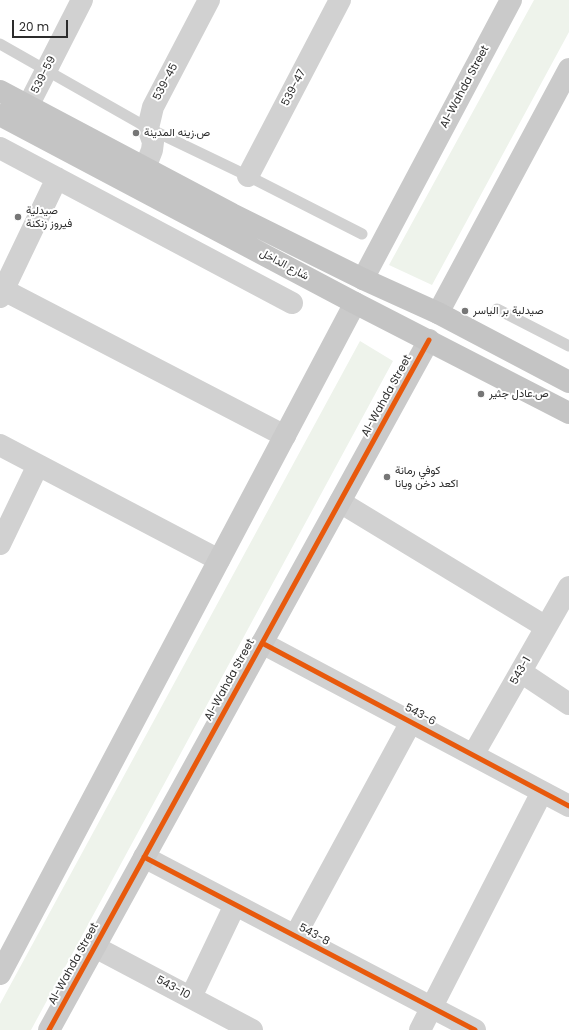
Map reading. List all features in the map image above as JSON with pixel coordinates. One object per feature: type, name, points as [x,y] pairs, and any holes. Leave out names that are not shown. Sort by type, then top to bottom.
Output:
[{"type":"main road","name":"شارع الداخل","points":[[0,91],[232,214],[363,280],[438,313],[569,382]]},
{"type":"main road","name":"شارع الداخل","points":[[0,116],[569,413]]},
{"type":"street","name":"539-59","points":[[28,106],[82,0]]},
{"type":"street","name":"539-45","points":[[145,168],[152,150],[153,142],[148,128],[153,107],[209,0]]},
{"type":"street","name":"539-47","points":[[248,176],[340,0]]},
{"type":"street","name":"Al-Wahda Street","points":[[363,280],[511,0]]},
{"type":"street","points":[[438,313],[569,69]]},
{"type":"street","points":[[0,148],[292,303]]},
{"type":"street","points":[[57,178],[1,292],[285,436]]},
{"type":"street","points":[[119,210],[131,185]]},
{"type":"street","points":[[0,974],[356,303]]},
{"type":"street","name":"Al-Wahda Street","points":[[49,1030],[429,340]]},
{"type":"street","points":[[0,445],[219,560]]},
{"type":"street","points":[[0,544],[38,465]]},
{"type":"street","points":[[340,502],[546,627]]},
{"type":"street","name":"543-1","points":[[473,755],[569,587]]},
{"type":"street","name":"543-6","points":[[262,643],[569,806]]},
{"type":"street","points":[[521,672],[569,704]]},
{"type":"street","points":[[296,936],[411,722]]},
{"type":"street","points":[[420,1030],[542,792]]},
{"type":"street","name":"543-8","points":[[144,857],[475,1030]]},
{"type":"street","points":[[191,997],[235,905]]},
{"type":"street","name":"543-10","points":[[95,947],[251,1030]]},
{"type":"lane","points":[[0,44],[148,128],[248,176],[362,234]]},
{"type":"lane","points":[[497,309],[569,346]]},
{"type":"shaded area","points":[[534,0],[569,0],[569,32],[432,285],[389,265]]},
{"type":"shaded area","points":[[360,341],[393,361],[31,1030],[0,1030],[0,1004]]},
{"type":"cycle path","points":[[49,1030],[429,340]]},
{"type":"cycle path","points":[[262,643],[569,806]]},
{"type":"cycle path","points":[[144,857],[475,1030]]},
{"type":"place","name":"ص.زينه المدينة","points":[[136,133]]},
{"type":"place","name":"صيدلية فيروز زنكنة","points":[[18,217]]},
{"type":"place","name":"صيدلية بر الياسر","points":[[465,311]]},
{"type":"place","name":"ص.عادل جثير","points":[[481,394]]},
{"type":"place","name":"كوفي رمانة اكعد دخن ويانا","points":[[387,477]]}]
